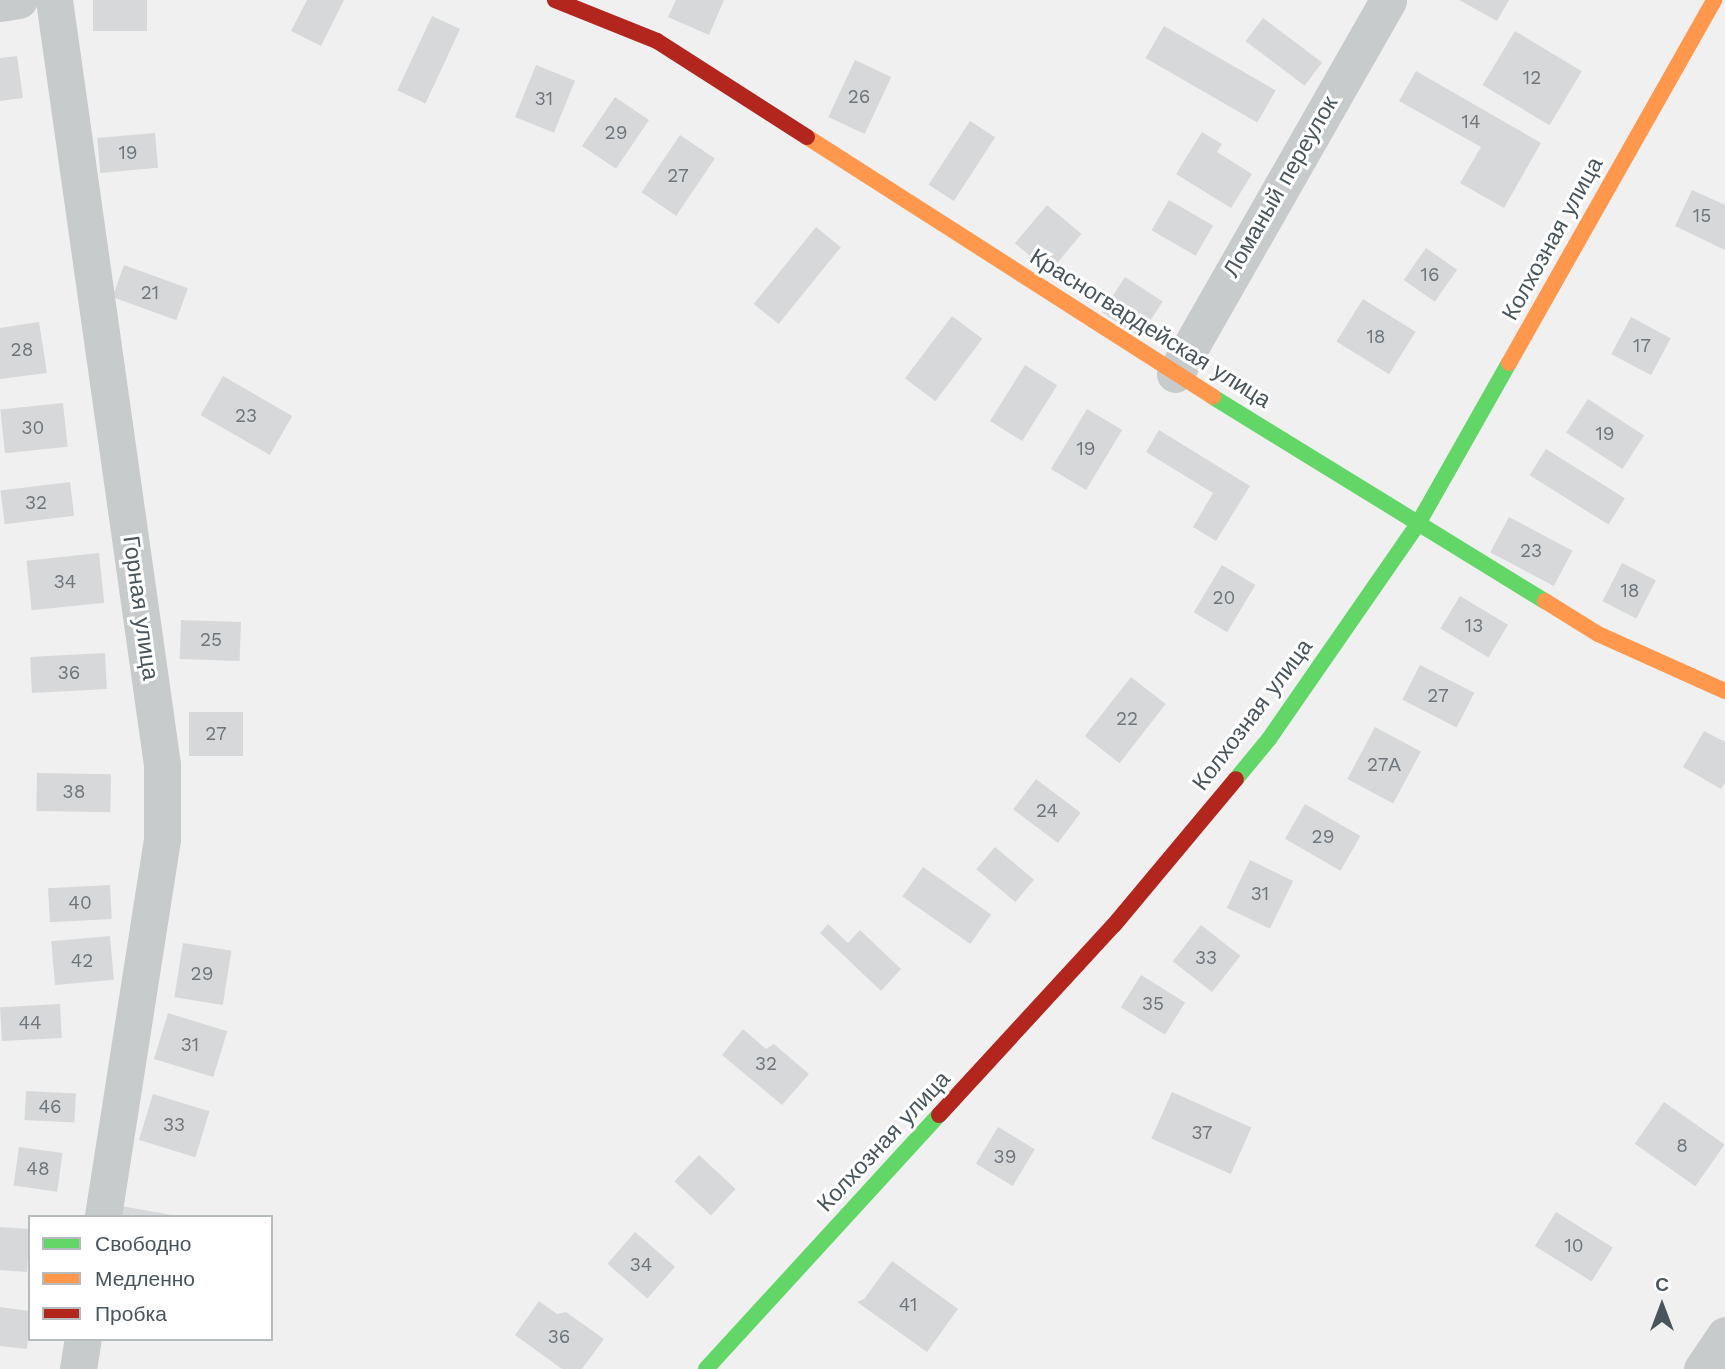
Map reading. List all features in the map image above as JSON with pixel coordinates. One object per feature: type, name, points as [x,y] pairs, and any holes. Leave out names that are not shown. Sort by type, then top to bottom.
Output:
[{"type":"street","points":[[0,3],[19,0]]},
{"type":"street","name":"Горная улица","points":[[54,0],[162,765],[162,839],[103,1215]]},
{"type":"street","name":"Красногвардейская улица","points":[[555,0],[657,41],[1175,374],[1598,634],[1725,691]]},
{"type":"street","name":"Ломаный переулок","points":[[1175,374],[1388,0]]},
{"type":"street","name":"Колхозная улица","points":[[706,1369],[1123,915],[1269,739],[1419,522],[1714,0]]},
{"type":"street","points":[[1702,1369],[1725,1335]]},
{"type":"street","points":[[78,1369],[83,1341]]},
{"type":"building","points":[[93,0],[147,0],[147,31],[93,31]]},
{"type":"building","points":[[307,0],[344,0],[321,46],[291,31]]},
{"type":"building","points":[[676,0],[724,0],[709,35],[668,17]]},
{"type":"building","points":[[1459,0],[1509,0],[1497,21]]},
{"type":"building","points":[[432,16],[460,29],[425,103],[397,90]]},
{"type":"building","points":[[1263,18],[1322,63],[1305,86],[1246,41]]},
{"type":"building","points":[[1164,26],[1276,90],[1257,123],[1146,58]]},
{"type":"building","points":[[1515,31],[1582,71],[1549,125],[1483,85]]},
{"type":"building","points":[[17,56],[23,98],[0,101],[0,58]]},
{"type":"building","points":[[855,60],[891,77],[865,134],[828,117]]},
{"type":"building","points":[[536,65],[575,81],[554,133],[515,117]]},
{"type":"building","points":[[1416,71],[1541,143],[1504,208],[1460,183],[1481,147],[1399,101]]},
{"type":"building","points":[[615,97],[649,120],[616,169],[582,146]]},
{"type":"building","points":[[970,121],[995,137],[954,201],[929,185]]},
{"type":"building","points":[[1202,132],[1222,144],[1217,152],[1252,174],[1231,208],[1176,174]]},
{"type":"building","points":[[155,133],[158,168],[100,173],[97,138]]},
{"type":"building","points":[[680,135],[715,158],[676,216],[641,192]]},
{"type":"building","points":[[1692,190],[1725,205],[1725,250],[1675,226]]},
{"type":"building","points":[[1169,200],[1213,226],[1196,256],[1152,230]]},
{"type":"building","points":[[1047,205],[1081,234],[1049,272],[1015,243]]},
{"type":"building","points":[[816,227],[841,247],[779,324],[754,304]]},
{"type":"building","points":[[1426,248],[1457,270],[1435,302],[1404,280]]},
{"type":"building","points":[[124,265],[188,288],[176,320],[112,297]]},
{"type":"building","points":[[1125,277],[1163,302],[1140,337],[1102,312]]},
{"type":"building","points":[[1363,299],[1416,332],[1389,374],[1337,341]]},
{"type":"building","points":[[952,316],[982,339],[935,401],[905,378]]},
{"type":"building","points":[[1631,317],[1671,338],[1651,375],[1611,354]]},
{"type":"building","points":[[39,322],[47,373],[0,379],[0,328]]},
{"type":"building","points":[[1025,365],[1057,385],[1022,441],[990,421]]},
{"type":"building","points":[[223,376],[292,416],[270,455],[200,415]]},
{"type":"building","points":[[1588,399],[1644,435],[1622,469],[1566,433]]},
{"type":"building","points":[[63,403],[68,447],[5,453],[0,410]]},
{"type":"building","points":[[1087,409],[1122,430],[1086,490],[1051,469]]},
{"type":"building","points":[[1159,430],[1250,486],[1216,541],[1193,527],[1213,493],[1146,452]]},
{"type":"building","points":[[1546,449],[1625,498],[1608,525],[1530,475]]},
{"type":"building","points":[[70,482],[74,516],[5,524],[1,491]]},
{"type":"building","points":[[1509,517],[1573,551],[1554,586],[1490,552]]},
{"type":"building","points":[[99,553],[104,603],[32,610],[26,561]]},
{"type":"building","points":[[1622,563],[1656,580],[1636,619],[1602,601]]},
{"type":"building","points":[[1222,565],[1255,585],[1227,632],[1194,612]]},
{"type":"building","points":[[1460,596],[1508,625],[1488,657],[1440,629]]},
{"type":"building","points":[[181,620],[241,622],[240,661],[180,659]]},
{"type":"building","points":[[105,653],[107,689],[32,693],[30,657]]},
{"type":"building","points":[[1420,665],[1474,693],[1457,727],[1402,700]]},
{"type":"building","points":[[1131,677],[1166,704],[1119,763],[1085,736]]},
{"type":"building","points":[[189,712],[243,712],[243,756],[189,756]]},
{"type":"building","points":[[1375,727],[1421,751],[1393,804],[1347,779]]},
{"type":"building","points":[[1704,731],[1725,742],[1725,782],[1721,789],[1683,767]]},
{"type":"building","points":[[37,773],[111,774],[110,812],[36,811]]},
{"type":"building","points":[[1036,779],[1081,813],[1058,843],[1013,809]]},
{"type":"building","points":[[1305,804],[1360,836],[1340,871],[1285,839]]},
{"type":"building","points":[[995,847],[1034,880],[1015,902],[976,869]]},
{"type":"building","points":[[1250,860],[1293,881],[1270,929],[1227,908]]},
{"type":"building","points":[[923,867],[991,915],[970,944],[902,896]]},
{"type":"building","points":[[110,885],[112,919],[50,922],[48,888]]},
{"type":"building","points":[[828,924],[848,943],[860,930],[901,969],[881,991],[820,933]]},
{"type":"building","points":[[1201,925],[1240,956],[1212,992],[1173,961]]},
{"type":"building","points":[[110,936],[114,980],[55,985],[51,941]]},
{"type":"building","points":[[183,943],[231,951],[223,1005],[174,997]]},
{"type":"building","points":[[1141,975],[1185,1003],[1165,1035],[1121,1007]]},
{"type":"building","points":[[60,1004],[62,1038],[2,1041],[0,1007]]},
{"type":"building","points":[[168,1013],[227,1031],[213,1077],[154,1059]]},
{"type":"building","points":[[743,1029],[766,1049],[774,1044],[809,1074],[782,1105],[722,1055]]},
{"type":"building","points":[[26,1091],[76,1094],[74,1123],[24,1120]]},
{"type":"building","points":[[1172,1092],[1251,1127],[1231,1174],[1151,1139]]},
{"type":"building","points":[[153,1094],[209,1111],[195,1157],[139,1140]]},
{"type":"building","points":[[1664,1102],[1725,1144],[1695,1186],[1635,1144]]},
{"type":"building","points":[[998,1127],[1035,1149],[1013,1186],[976,1164]]},
{"type":"building","points":[[19,1147],[63,1153],[57,1192],[14,1186]]},
{"type":"building","points":[[699,1155],[736,1189],[711,1215],[674,1181]]},
{"type":"building","points":[[121,1206],[172,1215],[120,1215]]},
{"type":"building","points":[[1556,1212],[1613,1248],[1592,1281],[1535,1246]]},
{"type":"building","points":[[0,1227],[28,1229],[27,1272],[0,1270]]},
{"type":"building","points":[[635,1232],[675,1267],[647,1298],[607,1264]]},
{"type":"building","points":[[892,1261],[958,1309],[927,1352],[857,1302],[864,1299]]},
{"type":"building","points":[[539,1301],[557,1314],[566,1312],[604,1339],[582,1369],[562,1369],[515,1335]]},
{"type":"building","points":[[0,1307],[28,1311],[27,1349],[0,1346]]},
{"type":"traffic: fast","points":[[1236,779],[1269,739],[1419,522],[1509,363]]},
{"type":"traffic: fast","points":[[1213,397],[1545,601]]},
{"type":"traffic: fast","points":[[706,1369],[939,1115]]},
{"type":"traffic: slow","points":[[1509,363],[1714,0]]},
{"type":"traffic: slow","points":[[807,137],[1213,397]]},
{"type":"traffic: slow","points":[[1545,601],[1598,634],[1725,691]]},
{"type":"traffic: jam","points":[[555,0],[657,41],[807,137]]},
{"type":"traffic: jam","points":[[939,1115],[1114,925],[1236,779]]}]
